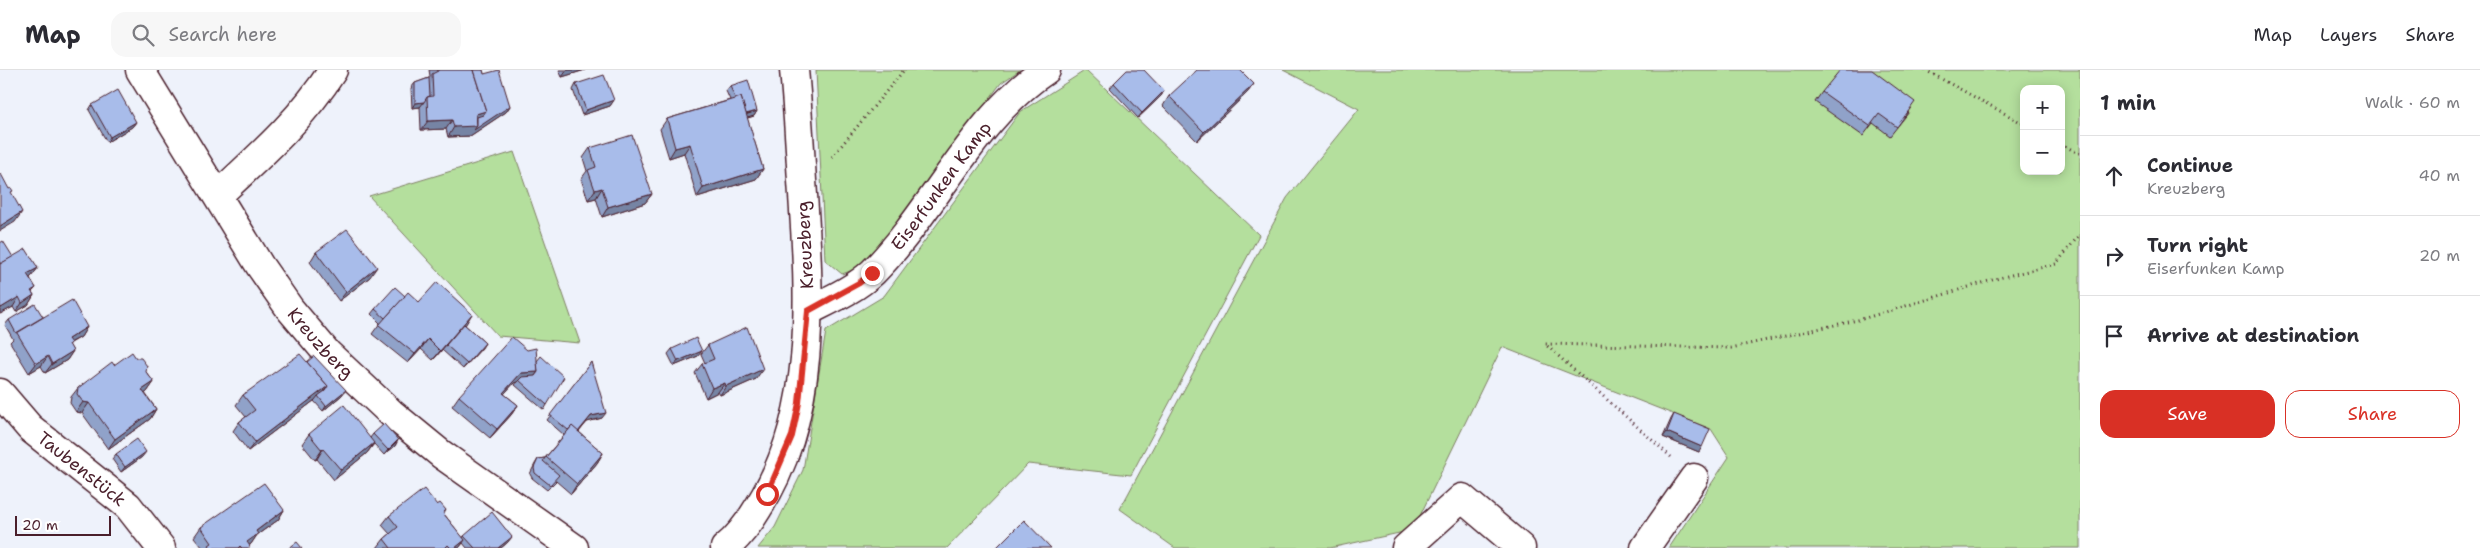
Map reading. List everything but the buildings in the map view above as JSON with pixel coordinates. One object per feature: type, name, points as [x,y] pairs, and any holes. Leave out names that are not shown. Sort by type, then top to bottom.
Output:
[{"type":"street","name":"Kreuzberg","points":[[140,70],[260,266],[290,309],[350,376],[441,454],[574,548]]},
{"type":"street","points":[[218,195],[282,136],[322,87],[333,70]]},
{"type":"street","name":"Kreuzberg","points":[[725,548],[735,540],[767,494],[792,436],[799,403],[808,311],[806,237],[794,70]]},
{"type":"street","name":"Eiserfunken Kamp","points":[[808,311],[859,283],[872,273],[902,238],[1004,104],[1026,83],[1046,70]]},
{"type":"street","name":"Taubenstück","points":[[0,393],[30,428],[128,506],[162,548]]},
{"type":"street","points":[[1645,548],[1694,478]]},
{"type":"street","points":[[1406,548],[1462,498],[1520,548]]},
{"type":"path","points":[[830,158],[904,70]]},
{"type":"path","points":[[1925,70],[2020,122]]},
{"type":"path","points":[[2065,146],[2080,154]]},
{"type":"path","points":[[1694,478],[1545,344],[1731,348],[1862,319],[1998,278],[2056,264],[2080,234]]},
{"type":"green space","points":[[816,70],[1020,70],[1001,83],[867,265],[842,274],[825,260]]},
{"type":"green space","points":[[1086,70],[1259,235],[1131,475],[1028,464],[947,548],[758,548],[775,527],[803,470],[826,331],[884,296],[1020,112]]},
{"type":"green space","points":[[1283,70],[2080,70],[2080,548],[1669,548],[1729,457],[1711,429],[1502,347],[1413,530],[1330,548],[1175,548],[1120,509],[1287,198],[1359,109]]},
{"type":"green space","points":[[514,152],[580,343],[498,336],[369,196]]},
{"type":"route","points":[[767,494],[792,436],[799,403],[808,311],[859,283],[872,273]]}]
